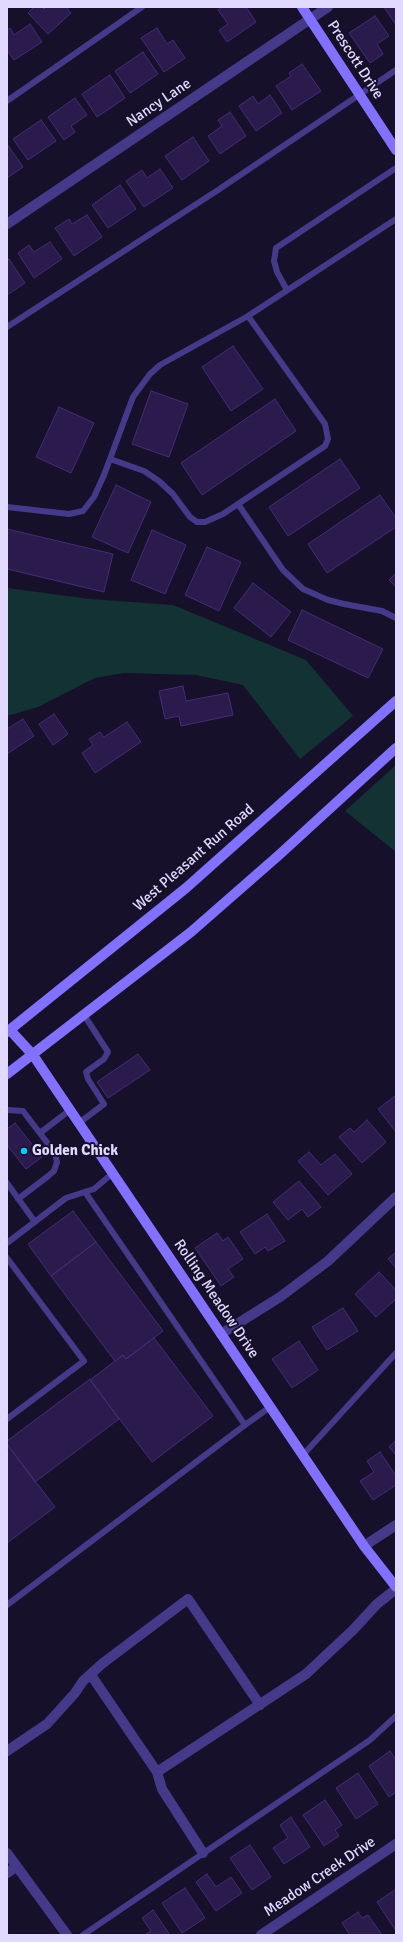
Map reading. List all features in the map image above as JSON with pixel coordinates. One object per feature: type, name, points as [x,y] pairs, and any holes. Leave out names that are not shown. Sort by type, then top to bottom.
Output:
[{"type":"main road","name":"Prescott Drive","points":[[302,7],[396,150]]},
{"type":"main road","name":"West Pleasant Run Road","points":[[9,1031],[186,888],[396,701]]},
{"type":"main road","points":[[7,1074],[197,927],[279,855],[396,748]]},
{"type":"main road","name":"Rolling Meadow Drive","points":[[9,1031],[33,1055],[302,1455],[364,1546],[396,1588]]},
{"type":"street","name":"Nancy Lane","points":[[7,224],[328,7]]},
{"type":"street","points":[[221,1334],[280,1297],[328,1261],[396,1197]]},
{"type":"street","points":[[364,1546],[396,1525]]},
{"type":"street","points":[[157,1772],[306,1674],[353,1630],[377,1604],[396,1588]]},
{"type":"street","points":[[7,1751],[47,1724],[90,1675],[188,1599],[260,1705]]},
{"type":"street","points":[[90,1675],[157,1772],[162,1789],[203,1853]]},
{"type":"street","name":"Meadow Creek Drive","points":[[261,1935],[396,1844]]},
{"type":"street","points":[[7,1853],[67,1935]]},
{"type":"street","points":[[7,1873],[16,1867]]},
{"type":"lane","points":[[7,101],[142,7]]},
{"type":"lane","points":[[7,327],[218,190],[396,70]]},
{"type":"lane","points":[[287,290],[277,272],[274,261],[276,248],[396,168]]},
{"type":"lane","points":[[7,507],[69,514],[83,511],[94,497],[133,398],[150,374],[160,365],[248,316],[396,218]]},
{"type":"lane","points":[[110,459],[139,468],[159,481],[173,494],[190,517],[197,522],[212,519],[238,504],[325,446],[328,439],[325,424],[248,316]]},
{"type":"lane","points":[[238,504],[282,570],[303,589],[328,600],[382,611],[396,618]]},
{"type":"lane","points":[[79,1123],[104,1104],[88,1079],[86,1072],[104,1059],[108,1052],[84,1015]]},
{"type":"lane","points":[[7,1110],[23,1111],[56,1153],[57,1162],[54,1171],[18,1199]]},
{"type":"lane","points":[[40,1133],[70,1110]]},
{"type":"lane","points":[[7,1243],[66,1198],[94,1189],[113,1173]]},
{"type":"lane","points":[[7,1184],[35,1222]]},
{"type":"lane","points":[[85,1192],[245,1424]]},
{"type":"lane","points":[[7,1258],[84,1361],[7,1418]]},
{"type":"lane","points":[[302,1455],[396,1353]]},
{"type":"lane","points":[[7,1605],[245,1424],[270,1407]]},
{"type":"lane","points":[[83,1935],[370,1740],[396,1716]]},
{"type":"green space","points":[[7,588],[90,599],[173,605],[306,660],[353,716],[300,759],[243,685],[196,675],[124,673],[95,678],[38,707],[7,716]]},
{"type":"green space","points":[[396,765],[396,852],[345,811]]},
{"type":"building","points":[[34,7],[42,7],[44,9],[46,7],[66,7],[71,13],[48,34],[28,13]]},
{"type":"building","points":[[222,7],[246,7],[256,22],[227,42],[219,30],[228,24],[218,10]]},
{"type":"building","points":[[384,7],[396,7],[396,25]]},
{"type":"building","points":[[375,16],[389,36],[377,44],[383,54],[370,63],[349,33]]},
{"type":"building","points":[[30,24],[42,42],[14,60],[7,50],[7,30],[10,28],[14,35]]},
{"type":"building","points":[[157,28],[167,44],[173,40],[185,58],[164,72],[141,38]]},
{"type":"building","points":[[143,52],[158,74],[130,93],[115,71]]},
{"type":"building","points":[[302,64],[321,91],[292,110],[276,86],[291,76],[289,73]]},
{"type":"building","points":[[110,75],[125,98],[97,117],[82,94]]},
{"type":"building","points":[[270,95],[282,113],[256,131],[239,106],[253,96],[258,104]]},
{"type":"building","points":[[75,98],[87,115],[71,126],[75,132],[64,140],[48,117]]},
{"type":"building","points":[[230,112],[246,136],[220,154],[208,136],[222,126],[218,120]]},
{"type":"building","points":[[41,120],[56,141],[28,160],[13,139]]},
{"type":"building","points":[[193,137],[209,161],[182,180],[165,156]]},
{"type":"building","points":[[7,144],[23,167],[7,178]]},
{"type":"building","points":[[160,169],[173,188],[144,207],[126,181],[142,170],[147,178]]},
{"type":"building","points":[[120,185],[136,209],[108,228],[92,205]]},
{"type":"building","points":[[87,215],[102,237],[74,256],[55,228],[69,219],[72,224]]},
{"type":"building","points":[[50,242],[62,259],[34,278],[18,253],[29,245],[34,252]]},
{"type":"building","points":[[9,259],[25,283],[7,295],[7,261]]},
{"type":"building","points":[[233,346],[263,389],[231,411],[202,367]]},
{"type":"building","points":[[151,391],[188,404],[169,457],[132,444]]},
{"type":"building","points":[[275,399],[296,431],[202,495],[181,463]]},
{"type":"building","points":[[59,407],[94,423],[71,473],[36,457]]},
{"type":"building","points":[[340,459],[360,488],[288,536],[269,507]]},
{"type":"building","points":[[116,485],[151,502],[128,553],[92,537]]},
{"type":"building","points":[[380,495],[396,518],[396,527],[327,573],[308,544]]},
{"type":"building","points":[[7,529],[113,554],[104,592],[7,569]]},
{"type":"building","points":[[152,530],[186,545],[165,594],[131,580]]},
{"type":"building","points":[[207,547],[241,562],[219,611],[185,595]]},
{"type":"building","points":[[396,573],[396,587],[389,580]]},
{"type":"building","points":[[253,583],[291,612],[271,637],[234,608]]},
{"type":"building","points":[[302,610],[383,649],[368,678],[288,640]]},
{"type":"building","points":[[183,686],[186,701],[228,693],[233,715],[181,726],[179,716],[165,719],[159,691]]},
{"type":"building","points":[[54,714],[68,734],[53,745],[39,724]]},
{"type":"building","points":[[23,719],[34,736],[7,754],[7,729]]},
{"type":"building","points":[[127,722],[141,742],[95,773],[82,753],[93,745],[89,739],[100,732],[104,737]]},
{"type":"building","points":[[138,1054],[150,1070],[108,1098],[97,1082]]},
{"type":"building","points":[[396,1095],[396,1131],[395,1131],[378,1109]]},
{"type":"building","points":[[367,1120],[386,1142],[362,1163],[339,1137],[350,1128],[354,1132]]},
{"type":"building","name":"Golden Chick","points":[[15,1123],[42,1157],[26,1169],[7,1145],[7,1129]]},
{"type":"building","points":[[309,1152],[321,1165],[335,1154],[352,1174],[328,1195],[298,1161]]},
{"type":"building","points":[[299,1181],[321,1207],[308,1217],[302,1209],[288,1220],[273,1202]]},
{"type":"building","points":[[73,1211],[96,1242],[51,1276],[28,1244]]},
{"type":"building","points":[[267,1214],[285,1241],[268,1251],[265,1247],[255,1254],[240,1232]]},
{"type":"building","points":[[217,1233],[223,1241],[228,1237],[243,1259],[228,1269],[234,1277],[221,1286],[195,1248]]},
{"type":"building","points":[[96,1242],[163,1331],[126,1359],[123,1355],[115,1361],[51,1276]]},
{"type":"building","points":[[396,1252],[396,1268],[388,1259]]},
{"type":"building","points":[[379,1272],[396,1290],[396,1299],[376,1317],[355,1294]]},
{"type":"building","points":[[343,1308],[358,1331],[327,1350],[312,1327]]},
{"type":"building","points":[[154,1338],[213,1416],[152,1462],[90,1380],[123,1355],[126,1359]]},
{"type":"building","points":[[299,1341],[318,1370],[292,1388],[272,1359]]},
{"type":"building","points":[[90,1379],[119,1419],[35,1482],[7,1444],[7,1441]]},
{"type":"building","points":[[396,1440],[396,1455],[389,1447]]},
{"type":"building","points":[[7,1444],[55,1507],[7,1543]]},
{"type":"building","points":[[380,1452],[396,1476],[396,1485],[373,1500],[360,1481],[374,1472],[367,1461]]},
{"type":"building","points":[[390,1751],[396,1760],[396,1792],[389,1797],[369,1766]]},
{"type":"building","points":[[358,1773],[378,1804],[356,1819],[336,1788]]},
{"type":"building","points":[[325,1800],[342,1825],[335,1830],[339,1836],[324,1846],[303,1815]]},
{"type":"building","points":[[291,1817],[310,1847],[284,1864],[273,1848],[288,1838],[280,1825]]},
{"type":"building","points":[[250,1845],[271,1877],[252,1890],[230,1858]]},
{"type":"building","points":[[207,1874],[216,1887],[231,1877],[242,1893],[216,1911],[196,1882]]},
{"type":"building","points":[[185,1888],[205,1918],[182,1933],[162,1903]]},
{"type":"building","points":[[396,1889],[396,1931],[377,1902]]},
{"type":"building","points":[[153,1910],[170,1935],[145,1935],[151,1931],[142,1918]]},
{"type":"building","points":[[358,1912],[362,1918],[368,1915],[382,1935],[350,1935],[342,1923]]},
{"type":"place","name":"Golden Chick","points":[[24,1151]]}]
